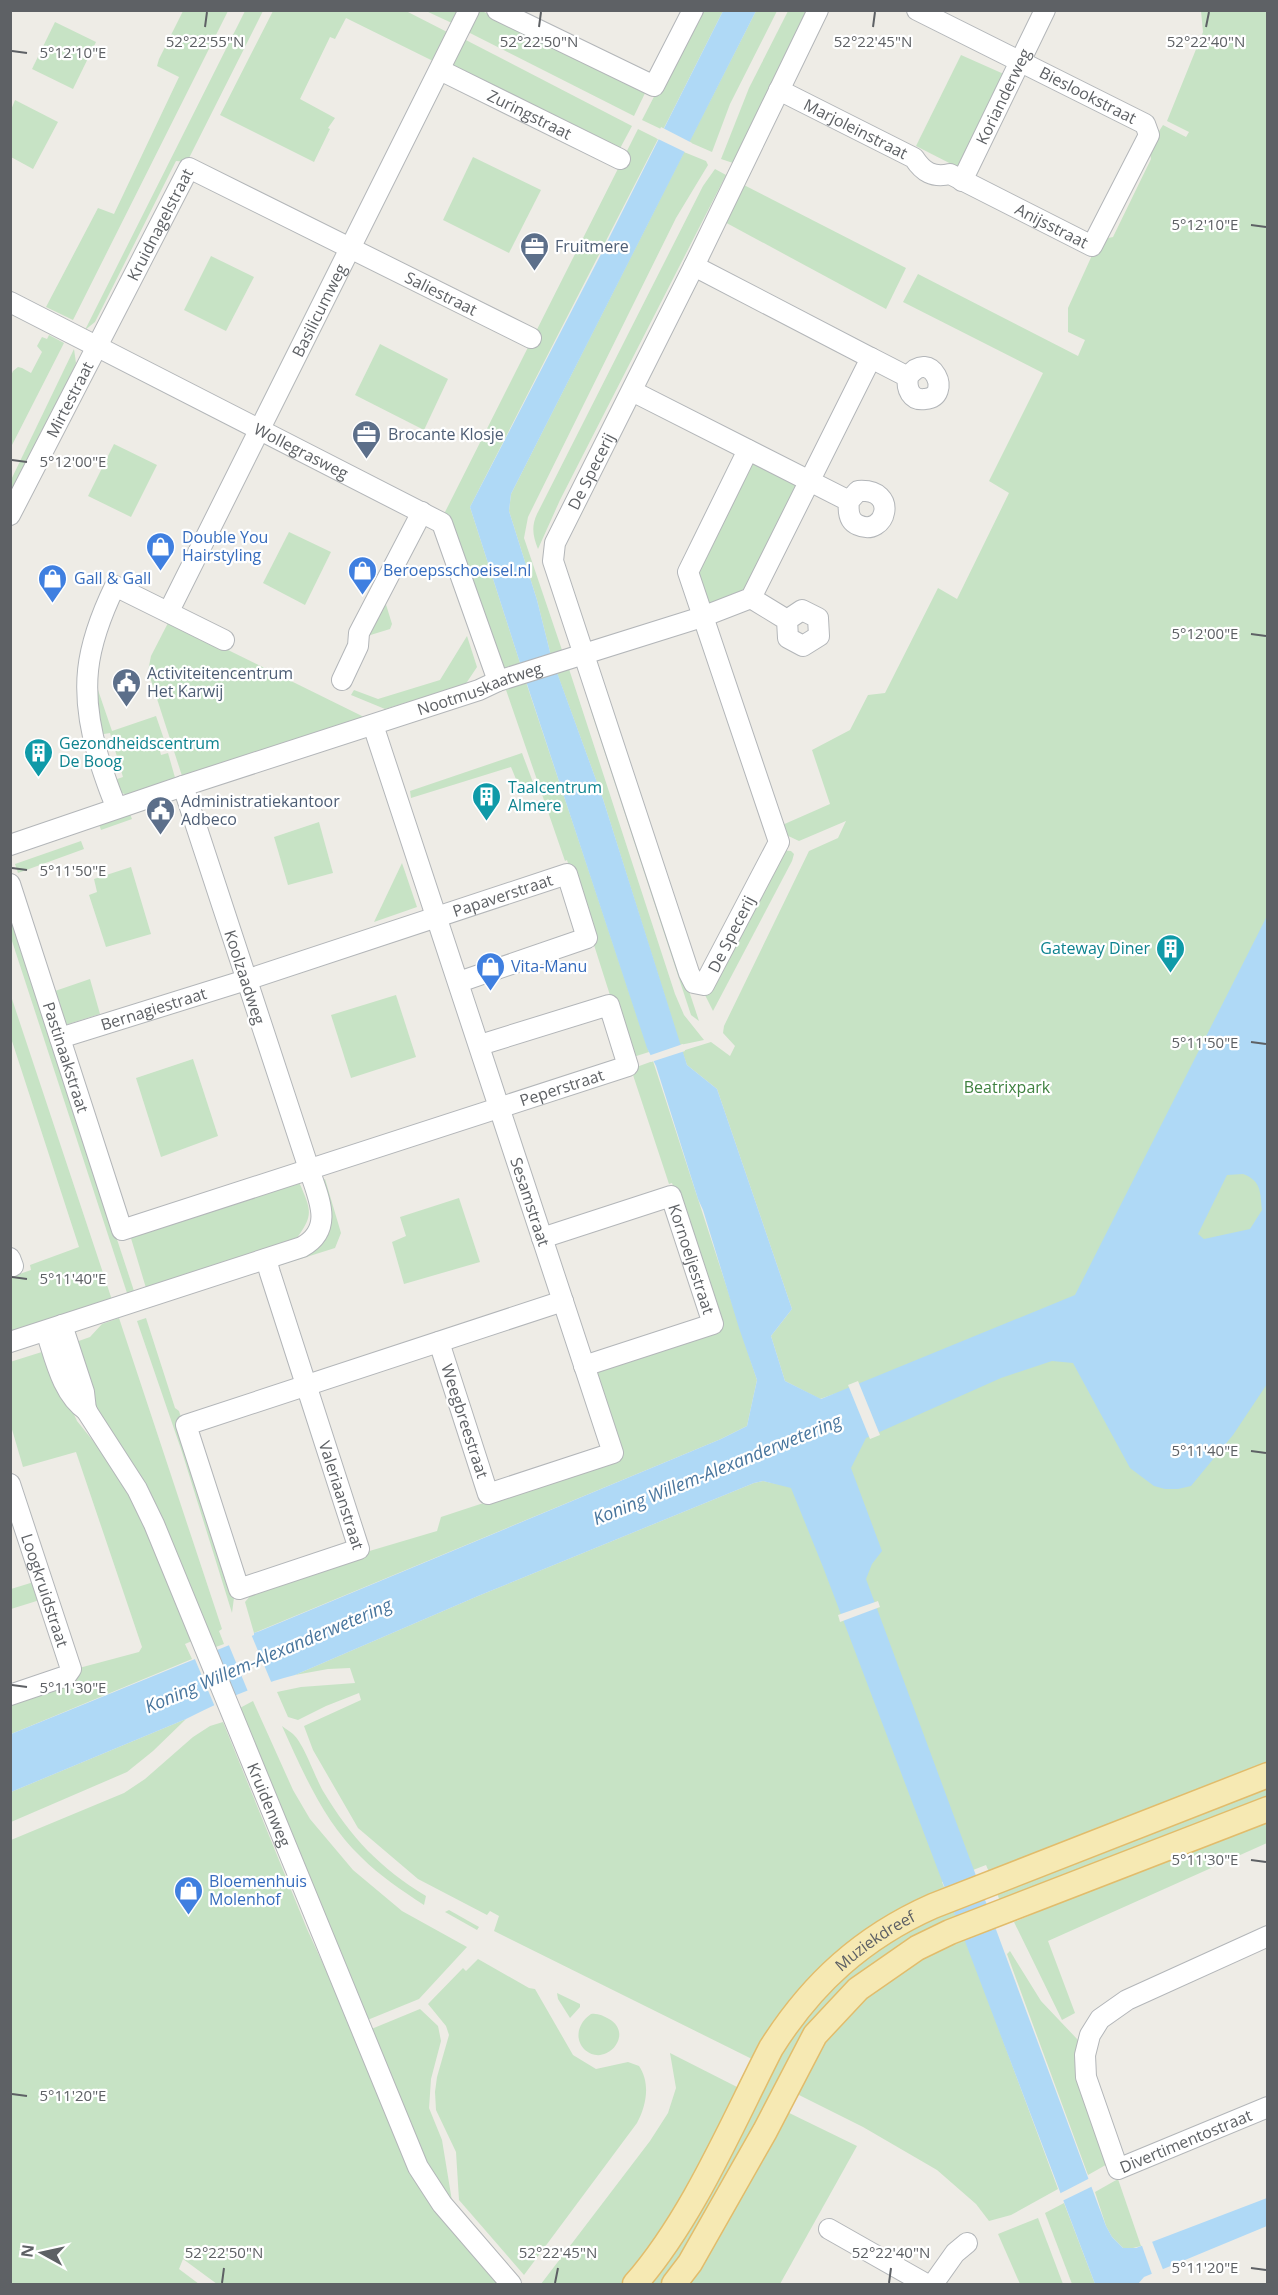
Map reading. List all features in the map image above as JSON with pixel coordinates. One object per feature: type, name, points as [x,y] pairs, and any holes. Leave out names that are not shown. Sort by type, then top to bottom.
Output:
[{"type":"main road","name":"Muziekdreef","points":[[635,2284],[646,2272],[690,2204],[771,2048],[801,2005],[832,1972],[884,1932],[908,1917],[1268,1775]]},
{"type":"main road","name":"Muziekdreef","points":[[674,2284],[690,2263],[765,2131],[815,2035],[858,1989],[917,1948],[950,1932],[1268,1809]]},
{"type":"street","name":"Basilicumweg","points":[[169,611],[262,430],[469,10]]},
{"type":"street","points":[[496,10],[654,86],[693,10]]},
{"type":"street","points":[[779,90],[818,10]]},
{"type":"street","name":"Bieslookstraat","points":[[917,10],[1145,124],[1149,135]]},
{"type":"street","name":"Korianderweg","points":[[962,181],[1045,10]]},
{"type":"street","name":"Zuringstraat","points":[[440,70],[620,159]]},
{"type":"street","name":"De Specerij","points":[[748,450],[688,572],[779,842],[704,985],[694,983],[689,973],[553,561],[555,543],[694,266],[779,90]]},
{"type":"street","name":"Marjoleinstraat","points":[[779,90],[914,158],[921,169],[928,174],[936,176],[950,174],[962,181]]},
{"type":"street","name":"Anijsstraat","points":[[962,181],[1092,246],[1149,135]]},
{"type":"street","name":"Kruidnagelstraat","points":[[96,346],[189,168],[350,249]]},
{"type":"street","name":"Saliestraat","points":[[350,249],[531,338]]},
{"type":"street","points":[[694,266],[908,377]]},
{"type":"street","name":"Wollegrasweg","points":[[10,302],[441,523],[498,681]]},
{"type":"street","name":"Mirtestraat","points":[[10,515],[96,346]]},
{"type":"street","points":[[585,656],[751,598],[871,358]]},
{"type":"street","points":[[632,391],[849,501]]},
{"type":"street","points":[[342,680],[358,646],[359,633],[422,512]]},
{"type":"street","points":[[117,808],[109,791],[89,726],[86,692],[92,645],[115,586],[224,640]]},
{"type":"street","points":[[751,598],[787,620]]},
{"type":"street","name":"Nootmuskaatweg","points":[[10,846],[183,786],[479,690],[498,681],[585,656]]},
{"type":"street","name":"Sesamstraat","points":[[374,724],[584,1366]]},
{"type":"street","name":"Koolzaadweg","points":[[10,1342],[266,1259],[311,1242],[321,1227],[322,1216],[309,1168],[183,786]]},
{"type":"street","name":"Papaverstraat","points":[[246,980],[567,874],[587,938],[459,982]]},
{"type":"street","name":"Pastinaakstraat","points":[[10,884],[122,1230],[309,1168]]},
{"type":"street","name":"Bernagiestraat","points":[[60,1038],[246,980]]},
{"type":"street","name":"Peperstraat","points":[[309,1168],[628,1066],[609,1005],[480,1045]]},
{"type":"street","name":"Kornoeljestraat","points":[[542,1238],[671,1196],[713,1324],[584,1366]]},
{"type":"street","name":"Valeriaanstraat","points":[[266,1259],[359,1549],[239,1588],[186,1425],[306,1385]]},
{"type":"street","points":[[306,1385],[563,1301]]},
{"type":"street","name":"Kruidenweg","points":[[54,1328],[67,1390],[76,1404],[86,1410],[143,1501],[418,2167],[441,2204],[512,2284]]},
{"type":"street","name":"Weegbreestraat","points":[[439,1342],[488,1494],[613,1453],[584,1366]]},
{"type":"street","name":"Loogkruidstraat","points":[[10,1695],[66,1676],[71,1669],[11,1484]]},
{"type":"street","name":"Divertimentostraat","points":[[1266,1939],[1127,2000],[1100,2019],[1090,2035],[1085,2055],[1086,2077],[1118,2169],[1268,2107]]},
{"type":"street","points":[[829,2229],[926,2284]]},
{"type":"street","points":[[933,2284],[955,2253],[967,2243]]},
{"type":"green space","name":"Beatrixpark","points":[[1244,10],[1248,12],[1267,11],[1267,1770],[991,1877],[986,1865],[942,1882],[948,1897],[866,1939],[760,2063],[494,1931],[499,1916],[490,1911],[487,1915],[418,1879],[358,1828],[313,1750],[304,1726],[361,1700],[359,1693],[298,1720],[288,1717],[277,1692],[301,1687],[355,1683],[350,1668],[295,1675],[478,1596],[754,1483],[763,1481],[777,1484],[837,1393],[820,1399],[785,1381],[771,1336],[792,1309],[717,1089],[687,1065],[682,1051],[711,1042],[730,1056],[735,1046],[723,1033],[724,1026],[809,851],[838,838],[846,821],[799,841],[784,834],[780,826],[830,804],[812,750],[850,730],[868,695],[885,693],[938,588],[957,599],[1009,493],[989,481],[1043,373],[903,302],[918,274],[1078,356],[1085,340],[1068,332],[1068,308],[1099,240],[1113,237],[1151,159],[1149,147],[1163,125],[1186,137],[1189,132],[1167,121],[1203,32],[1201,11]]},
{"type":"green space","points":[[183,11],[228,11],[73,320],[46,307],[98,208],[114,214],[179,77],[157,66]]},
{"type":"green space","points":[[245,11],[263,11],[187,162],[176,161],[95,322],[85,330]]},
{"type":"green space","points":[[273,11],[406,11],[449,33],[435,62],[346,18],[335,39],[330,37],[300,99],[335,118],[328,128],[330,129],[314,162],[220,115]]},
{"type":"green space","points":[[426,11],[461,11],[454,24]]},
{"type":"green space","points":[[477,11],[482,11],[647,89],[634,116],[466,31]]},
{"type":"green space","points":[[698,11],[723,11],[663,130],[642,120]]},
{"type":"green space","points":[[756,11],[777,11],[730,104],[712,152],[689,142]]},
{"type":"green space","points":[[788,11],[810,11],[733,163],[721,159],[749,88]]},
{"type":"green space","points":[[55,22],[96,42],[73,89],[32,69]]},
{"type":"green space","points":[[462,38],[632,126],[617,154],[447,67]]},
{"type":"green space","points":[[961,55],[1006,75],[961,169],[916,146]]},
{"type":"green space","points":[[15,100],[58,122],[33,169],[11,157],[11,110]]},
{"type":"green space","points":[[638,129],[658,139],[470,507],[520,663],[499,670],[443,516]]},
{"type":"green space","points":[[684,152],[706,161],[708,165],[676,218],[528,517],[524,538],[563,653],[551,656],[537,600],[509,511],[511,494]]},
{"type":"green space","points":[[473,157],[541,190],[509,253],[443,220]]},
{"type":"green space","points":[[715,169],[726,175],[560,500],[538,549],[533,532],[537,514],[703,186]]},
{"type":"green space","points":[[740,183],[906,268],[886,309],[721,220]]},
{"type":"green space","points":[[211,256],[254,277],[226,331],[184,310]]},
{"type":"green space","points":[[49,335],[64,343],[11,447],[10,378],[18,367],[31,373],[42,352],[37,346],[42,337],[47,339]]},
{"type":"green space","points":[[380,344],[448,379],[424,430],[355,395]]},
{"type":"green space","points":[[74,349],[76,363],[11,502],[10,482]]},
{"type":"green space","points":[[114,444],[157,465],[131,517],[88,496]]},
{"type":"green space","points":[[753,461],[798,483],[748,591],[708,607],[705,603],[697,567]]},
{"type":"green space","points":[[289,532],[331,552],[305,605],[263,583]]},
{"type":"green space","points":[[384,598],[392,624],[390,629],[364,637]]},
{"type":"green space","points":[[169,621],[366,718],[183,779],[148,671],[151,656]]},
{"type":"green space","points":[[467,636],[477,667],[465,685],[385,709],[351,695],[354,690],[378,699],[440,680]]},
{"type":"green space","points":[[569,669],[675,994],[684,1015],[704,1040],[680,1045],[603,799],[557,673]]},
{"type":"green space","points":[[583,671],[699,1021],[691,1015],[592,714],[582,681]]},
{"type":"green space","points":[[526,682],[649,1052],[630,1058],[567,860],[565,861],[506,690]]},
{"type":"green space","points":[[98,690],[112,731],[156,716],[167,748],[160,751],[161,755],[168,753],[176,781],[129,796],[120,792],[114,780],[123,777],[110,733],[98,735],[91,692]]},
{"type":"green space","points":[[522,753],[534,785],[520,789],[511,767],[411,798],[410,791]]},
{"type":"green space","points":[[130,814],[132,819],[101,830],[99,824]]},
{"type":"green space","points":[[319,822],[333,873],[288,885],[274,837]]},
{"type":"green space","points":[[81,841],[84,849],[18,873],[15,864]]},
{"type":"green space","points":[[780,850],[791,851],[794,854],[792,861],[713,1011],[705,995]]},
{"type":"green space","points":[[402,863],[417,907],[374,922]]},
{"type":"green space","points":[[131,867],[151,934],[106,947],[89,895],[97,892],[94,879]]},
{"type":"green space","points":[[10,914],[134,1291],[127,1293],[11,938]]},
{"type":"green space","points":[[90,979],[100,1014],[65,1025],[55,991]]},
{"type":"green space","points":[[10,993],[113,1303],[11,1337],[11,1277],[31,1270],[30,1265],[79,1247],[11,1038]]},
{"type":"green space","points":[[396,995],[416,1057],[351,1078],[331,1015]]},
{"type":"green space","points":[[193,1059],[218,1136],[161,1157],[136,1078]]},
{"type":"green space","points":[[653,1061],[757,1380],[747,1426],[721,1439],[254,1633],[245,1602],[251,1595],[356,1555],[437,1531],[441,1517],[622,1457],[592,1370],[718,1326],[672,1183],[669,1184],[631,1069]]},
{"type":"green space","points":[[325,1179],[341,1233],[335,1248],[281,1265],[280,1259],[313,1247],[318,1182]]},
{"type":"green space","points":[[299,1182],[307,1200],[309,1213],[305,1225],[294,1242],[146,1288],[130,1235]]},
{"type":"green space","points":[[459,1198],[480,1262],[404,1284],[392,1242],[406,1236],[400,1217]]},
{"type":"green space","points":[[119,1318],[222,1629],[219,1631],[224,1644],[213,1648],[96,1416],[73,1343],[90,1337],[102,1324]]},
{"type":"green space","points":[[146,1318],[175,1408],[179,1411],[235,1590],[232,1613],[182,1452],[137,1321]]},
{"type":"green space","points":[[45,1351],[77,1421],[110,1462],[139,1510],[192,1641],[185,1644],[192,1659],[11,1734],[11,1703],[79,1668],[139,1652],[142,1647],[76,1452],[23,1467],[11,1426],[10,1362]]},
{"type":"green space","points":[[37,1581],[43,1599],[11,1609],[11,1589]]},
{"type":"green space","points":[[253,1701],[293,1790],[310,1819],[353,1870],[402,1911],[467,1947],[419,1999],[365,2021],[238,1709]]},
{"type":"green space","points":[[186,1719],[127,1772],[11,1822],[11,1792]]},
{"type":"green space","points":[[223,1722],[307,1929],[357,2038],[399,2147],[420,2187],[501,2284],[217,2284],[183,2259],[179,2269],[199,2284],[11,2284],[11,1840],[124,1793],[145,1779],[193,1737],[210,1726]]},
{"type":"green space","points":[[282,1726],[297,1739],[323,1791],[344,1823],[381,1863],[426,1896],[424,1905],[368,1864],[336,1828],[316,1796]]},
{"type":"green space","points":[[1267,1782],[1267,1803],[1002,1906],[994,1886]]},
{"type":"green space","points":[[1267,1814],[1267,1843],[1048,1941],[1075,2013],[1062,2020],[1014,1922]]},
{"type":"green space","points":[[951,1904],[959,1924],[849,1992],[667,2284],[645,2284],[784,2036],[833,1976]]},
{"type":"green space","points":[[449,1910],[479,1927],[477,1930],[445,1912]]},
{"type":"green space","points":[[964,1935],[1058,2189],[1011,2215],[989,2221],[976,2204],[937,2170],[863,2127],[793,2092],[807,2058],[883,1975]]},
{"type":"green space","points":[[1010,1951],[1041,2001],[1078,2040],[1077,2058],[1111,2162],[1088,2175],[1007,1954]]},
{"type":"green space","points":[[478,1959],[529,1988],[535,1989],[573,2055],[596,2069],[628,2062],[639,2066],[645,2080],[645,2102],[637,2123],[524,2275],[459,2200],[456,2152],[436,2110],[437,2077],[449,2035],[446,2026],[428,2004],[463,1968],[466,1971]]},
{"type":"green space","points":[[557,1993],[580,2004],[570,2018],[558,1999]]},
{"type":"green space","points":[[420,2009],[438,2026],[441,2041],[431,2079],[429,2108],[442,2140],[452,2201],[508,2264],[504,2267],[433,2184],[369,2030]]},
{"type":"green space","points":[[591,2014],[598,2014],[609,2019],[616,2025],[619,2033],[615,2047],[601,2055],[585,2050],[579,2040],[579,2030],[583,2021]]},
{"type":"green space","points":[[670,2053],[741,2089],[730,2118],[630,2284],[541,2284],[650,2141],[668,2113],[676,2088]]},
{"type":"green space","points":[[779,2108],[857,2146],[780,2284],[679,2284]]},
{"type":"green space","points":[[1118,2179],[1141,2246],[1129,2249],[1123,2248],[1112,2237],[1095,2192]]},
{"type":"green space","points":[[1064,2203],[1095,2284],[1072,2284],[1045,2213]]},
{"type":"green space","points":[[1038,2218],[1063,2284],[1020,2284],[998,2234]]},
{"type":"water","name":"Koning Willem-Alexanderwetering","points":[[723,11],[756,11],[511,494],[509,511],[537,600],[551,656],[603,799],[687,1065],[717,1089],[792,1309],[771,1336],[785,1381],[821,1399],[1075,1295],[1267,916],[1267,1384],[1233,1435],[1191,1486],[1165,1489],[1154,1486],[1130,1468],[1073,1363],[1052,1361],[1001,1378],[866,1438],[851,1468],[882,1551],[872,1564],[866,1579],[1112,2237],[1123,2248],[1136,2248],[1267,2198],[1267,2226],[1144,2277],[1138,2284],[1095,2284],[791,1488],[763,1481],[754,1483],[478,1596],[295,1675],[240,1694],[11,1792],[11,1734],[254,1635],[254,1633],[721,1439],[747,1426],[757,1380],[656,1066],[647,1048],[470,507]],"holes":[[[1243,1174],[1259,1188],[1262,1210],[1250,1229],[1204,1239],[1198,1234],[1227,1175]]]},
{"type":"pier","points":[[661,127],[692,143],[687,153],[656,138]]},
{"type":"pier","points":[[683,1044],[685,1051],[651,1062],[648,1056]]},
{"type":"pier","points":[[858,1381],[880,1435],[870,1439],[848,1385]]},
{"type":"pier","points":[[878,1601],[880,1607],[840,1622],[838,1615]]},
{"type":"pier","points":[[251,1634],[272,1684],[249,1694],[228,1643]]},
{"type":"pier","points":[[212,1650],[233,1700],[215,1707],[194,1657]]},
{"type":"pier","points":[[1092,2177],[1095,2185],[1060,2202],[1057,2195]]},
{"type":"pier","points":[[1151,2239],[1164,2272],[1153,2277],[1141,2243]]},
{"type":"place","name":"Fruitmere","points":[[534,272]]},
{"type":"place","name":"Brocante Klosje","points":[[367,460]]},
{"type":"place","name":"Double You Hairstyling","points":[[161,572]]},
{"type":"place","name":"Beroepsschoeisel.nl","points":[[362,596]]},
{"type":"place","name":"Gall & Gall","points":[[53,604]]},
{"type":"place","name":"Activiteitencentrum Het Karwij","points":[[126,708]]},
{"type":"place","name":"Gezondheidscentrum De Boog","points":[[38,778]]},
{"type":"place","name":"Taalcentrum Almere","points":[[487,822]]},
{"type":"place","name":"Administratiekantoor Adbeco","points":[[160,836]]},
{"type":"place","name":"Gateway Diner","points":[[1171,974]]},
{"type":"place","name":"Vita-Manu","points":[[490,992]]},
{"type":"place","name":"Bloemenhuis Molenhof","points":[[188,1916]]}]
